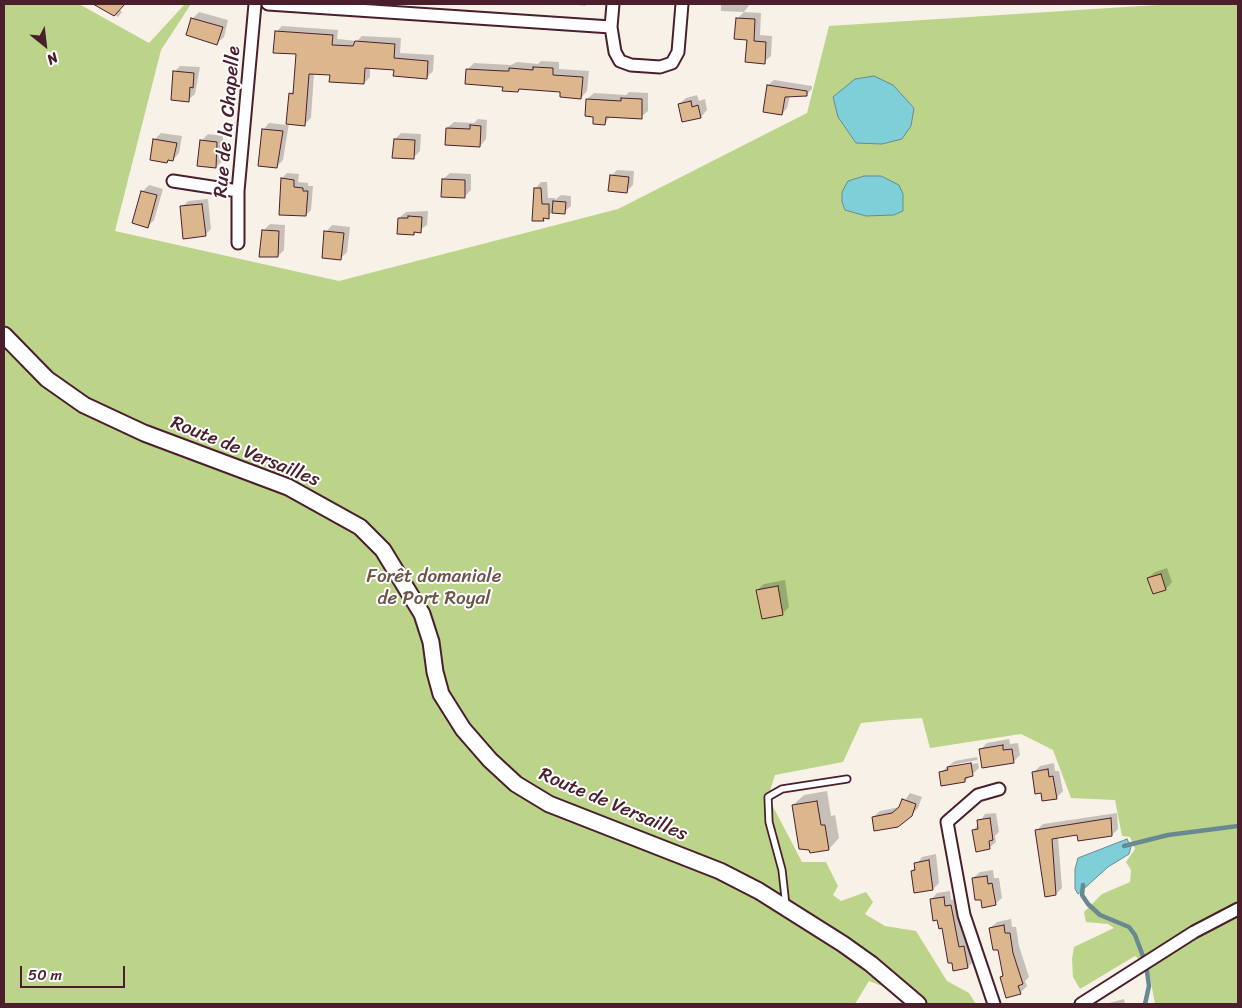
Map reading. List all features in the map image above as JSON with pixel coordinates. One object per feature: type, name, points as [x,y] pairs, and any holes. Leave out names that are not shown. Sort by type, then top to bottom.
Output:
[{"type":"main road","name":"Route de Versailles","points":[[4,335],[47,379],[84,405],[144,433],[288,487],[360,528],[383,550],[404,583],[425,624],[431,642],[442,694],[463,729],[490,760],[516,784],[549,804],[720,871],[786,906],[871,964],[918,1004]]},
{"type":"street","name":"Rue de la Chapelle","points":[[238,243],[238,191],[255,4]]},
{"type":"street","points":[[268,4],[611,27]]},
{"type":"street","points":[[613,4],[611,27],[615,52],[620,61],[631,65],[660,67],[672,63],[678,52],[682,4]]},
{"type":"street","points":[[173,180],[238,191]]},
{"type":"street","points":[[994,1004],[964,915],[946,822],[978,795],[998,789]]},
{"type":"street","points":[[1081,1004],[1194,932],[1238,909]]},
{"type":"lane","points":[[786,906],[782,870],[769,822],[768,797],[782,789],[847,779]]},
{"type":"green space","name":"Forêt domaniale de Port Royal","points":[[4,4],[79,4],[149,43],[185,4],[191,4],[161,50],[115,231],[339,281],[618,209],[807,113],[829,26],[1172,4],[1238,4],[1238,906],[1140,960],[1135,956],[1080,989],[1073,977],[1072,959],[1074,947],[1114,928],[1108,924],[1086,922],[1084,912],[1102,894],[1130,882],[1131,870],[1126,862],[1135,849],[1130,837],[1122,836],[1115,800],[1071,798],[1053,750],[1021,734],[930,748],[922,718],[892,720],[861,723],[843,762],[775,775],[768,797],[802,862],[826,862],[838,886],[833,895],[841,901],[866,892],[873,902],[865,914],[885,926],[916,931],[947,981],[969,993],[976,1004],[928,1004],[869,981],[855,1004],[4,1004]]},
{"type":"green space","points":[[1238,912],[1238,1004],[1155,1004],[1148,966]]},
{"type":"water","points":[[874,76],[893,85],[914,108],[911,126],[902,139],[882,144],[856,143],[838,117],[833,97],[855,79]]},
{"type":"water","points":[[864,176],[881,176],[899,185],[903,194],[903,211],[894,215],[866,216],[845,210],[842,202],[842,192],[848,181]]},
{"type":"water","points":[[1127,839],[1131,847],[1129,854],[1108,867],[1078,894],[1075,889],[1075,869],[1078,858]]},
{"type":"building","points":[[93,4],[125,4],[114,16]]},
{"type":"building","points":[[191,18],[223,27],[217,45],[186,35]]},
{"type":"building","points":[[736,18],[755,19],[754,41],[766,42],[765,64],[745,62],[747,40],[734,39]]},
{"type":"building","points":[[275,31],[333,35],[332,45],[353,46],[355,41],[395,44],[394,58],[428,61],[427,79],[393,76],[394,70],[365,68],[364,84],[329,82],[330,75],[309,74],[305,126],[286,124],[289,93],[293,94],[296,54],[273,53]]},
{"type":"building","points":[[533,67],[553,68],[553,75],[583,77],[581,99],[560,97],[560,92],[519,89],[518,92],[502,91],[503,87],[465,84],[466,69],[509,71],[509,68],[533,70]]},
{"type":"building","points":[[173,71],[194,73],[193,88],[190,87],[189,102],[171,100]]},
{"type":"building","points":[[767,85],[807,91],[807,96],[785,97],[782,115],[763,112]]},
{"type":"building","points":[[621,98],[642,99],[642,119],[606,117],[605,125],[593,124],[593,117],[585,116],[586,99],[621,101]]},
{"type":"building","points":[[691,101],[692,107],[698,105],[701,118],[682,122],[678,104]]},
{"type":"building","points":[[470,125],[481,126],[480,147],[445,145],[446,128],[470,129]]},
{"type":"building","points":[[262,129],[283,131],[277,168],[258,166]]},
{"type":"building","points":[[153,139],[177,143],[173,161],[168,160],[167,163],[150,160]]},
{"type":"building","points":[[394,139],[415,140],[414,159],[392,158]]},
{"type":"building","points":[[200,140],[217,142],[216,168],[197,166]]},
{"type":"building","points":[[610,175],[629,177],[627,193],[608,191]]},
{"type":"building","points":[[281,178],[294,180],[294,187],[303,188],[303,191],[308,191],[306,216],[279,215]]},
{"type":"building","points":[[442,179],[465,180],[465,198],[441,197]]},
{"type":"building","points":[[534,188],[541,188],[542,204],[549,204],[549,219],[543,218],[544,221],[532,221]]},
{"type":"building","points":[[141,191],[157,195],[148,228],[132,223]]},
{"type":"building","points":[[553,201],[566,202],[565,214],[552,213]]},
{"type":"building","points":[[202,204],[206,236],[183,239],[180,206]]},
{"type":"building","points":[[408,216],[422,217],[421,233],[414,232],[414,235],[397,234],[398,218],[408,218]]},
{"type":"building","points":[[262,230],[279,231],[278,257],[259,257]]},
{"type":"building","points":[[324,231],[344,233],[341,260],[322,258]]},
{"type":"building","points":[[1161,574],[1166,590],[1153,594],[1147,578]]},
{"type":"building","points":[[778,586],[783,615],[762,619],[756,590]]},
{"type":"building","points":[[1003,745],[1003,750],[1012,749],[1014,763],[982,768],[979,749]]},
{"type":"building","points":[[971,763],[973,776],[965,778],[965,782],[941,786],[939,772],[948,770],[947,767]]},
{"type":"building","points":[[1048,769],[1049,777],[1053,776],[1057,799],[1042,801],[1041,793],[1035,794],[1032,772]]},
{"type":"building","points":[[902,799],[916,804],[912,816],[898,827],[874,831],[872,817],[892,813],[899,807]]},
{"type":"building","points":[[817,801],[821,825],[825,825],[829,850],[810,853],[809,850],[799,849],[792,805]]},
{"type":"building","points":[[990,818],[993,840],[989,841],[990,849],[976,852],[972,830],[978,829],[977,820]]},
{"type":"building","points":[[1111,818],[1112,836],[1078,841],[1077,835],[1052,839],[1056,895],[1045,897],[1035,830]]},
{"type":"building","points":[[929,860],[933,890],[914,893],[911,871],[915,870],[914,863]]},
{"type":"building","points":[[987,876],[988,884],[992,883],[996,905],[982,908],[981,900],[975,900],[972,878]]},
{"type":"building","points":[[944,897],[945,906],[951,905],[959,947],[964,946],[968,968],[953,971],[952,963],[948,963],[942,928],[939,929],[937,920],[933,921],[930,899]]},
{"type":"building","points":[[1004,925],[1005,933],[1010,933],[1013,953],[1023,984],[1018,986],[1021,994],[1006,998],[1000,977],[1003,976],[998,950],[993,950],[989,928]]},
{"type":"waterway","points":[[1124,846],[1168,835],[1238,826]]},
{"type":"waterway","points":[[1083,885],[1082,895],[1088,904],[1100,915],[1129,927],[1135,935],[1146,964],[1149,986],[1145,1004]]}]
